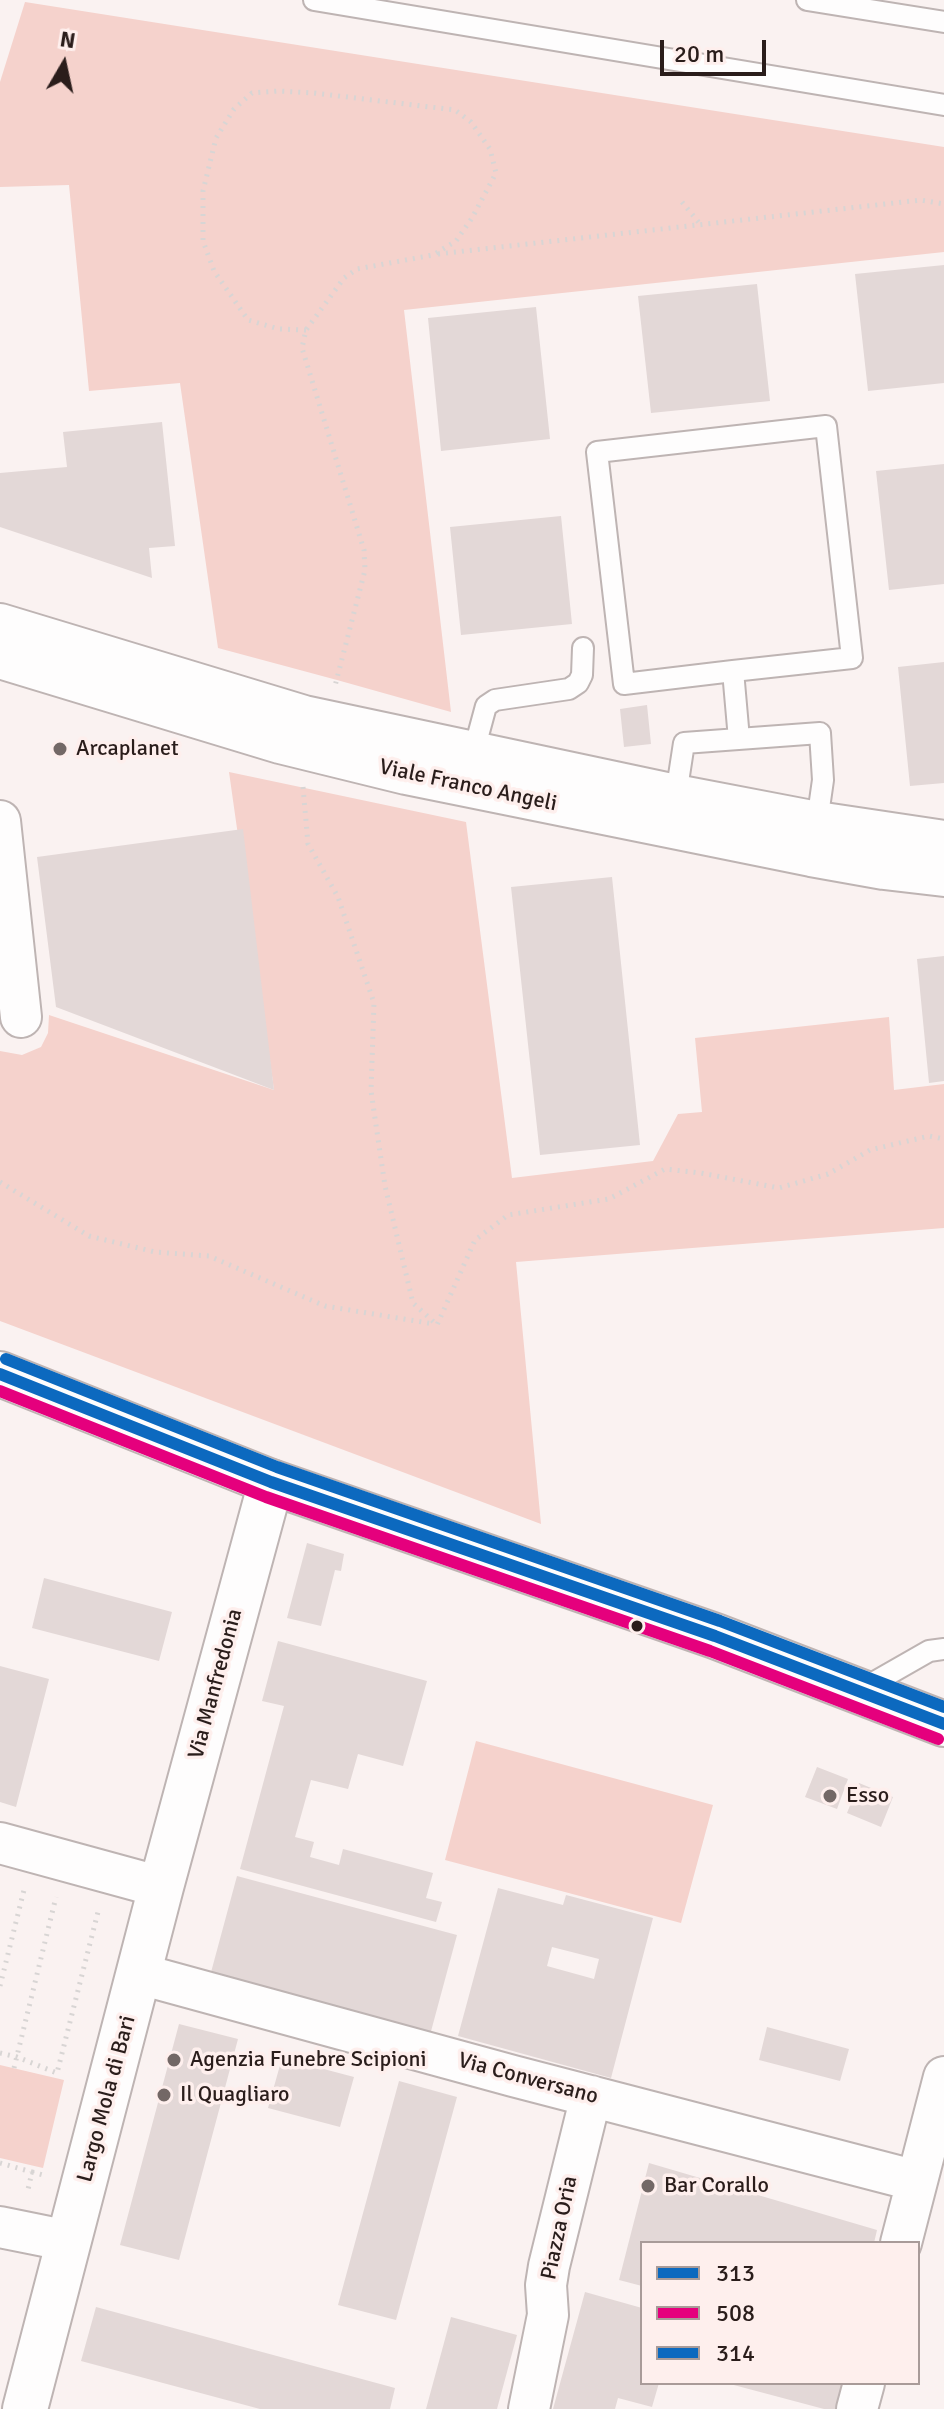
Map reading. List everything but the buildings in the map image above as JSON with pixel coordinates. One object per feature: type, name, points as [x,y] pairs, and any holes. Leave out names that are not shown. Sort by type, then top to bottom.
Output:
[{"type":"main road","points":[[0,1374],[271,1482],[715,1636],[944,1724]]},
{"type":"main road","name":"Via Manfredonia","points":[[161,1887],[271,1482]]},
{"type":"main road","name":"Largo Mola di Bari","points":[[69,2241],[161,1887]]},
{"type":"main road","points":[[25,2409],[69,2241]]},
{"type":"street","name":"Viale Franco Angeli","points":[[0,624],[470,770]]},
{"type":"street","name":"Viale Franco Angeli","points":[[0,658],[280,743],[470,770],[814,839],[944,841]]},
{"type":"street","points":[[0,821],[21,1017]]},
{"type":"street","name":"Viale Franco Angeli","points":[[814,839],[884,869],[944,876]]},
{"type":"street","points":[[0,1843],[161,1887]]},
{"type":"street","name":"Via Conversano","points":[[140,1974],[917,2181]]},
{"type":"street","points":[[902,2241],[944,2077]]},
{"type":"street","name":"Piazza Oria","points":[[529,2409],[548,2315],[546,2285],[549,2266],[591,2096]]},
{"type":"street","points":[[12,2214],[69,2241]]},
{"type":"street","points":[[857,2409],[863,2385]]},
{"type":"lane","points":[[314,0],[944,105]]},
{"type":"lane","points":[[807,0],[944,22]]},
{"type":"lane","points":[[826,426],[852,658],[733,671],[624,684],[597,452],[826,426]]},
{"type":"lane","points":[[470,770],[486,706],[495,700],[569,689],[578,683],[582,675],[583,648]]},
{"type":"lane","points":[[733,671],[739,739]]},
{"type":"lane","points":[[673,812],[684,743],[820,733],[823,780],[814,839]]},
{"type":"lane","points":[[859,1691],[929,1651],[944,1649]]},
{"type":"path","points":[[306,330],[279,329],[248,320],[214,271],[203,241],[203,191],[216,138],[234,109],[252,93],[314,93],[442,107],[455,110],[471,122],[490,149],[496,173],[456,241],[433,255]]},
{"type":"path","points":[[335,687],[365,570],[364,550],[302,348],[306,330],[344,278],[357,269],[433,255],[921,200],[944,204]]},
{"type":"path","points":[[682,202],[700,225]]},
{"type":"path","points":[[303,781],[308,844],[338,897],[374,1003],[371,1091],[385,1186],[413,1303],[437,1325]]},
{"type":"path","points":[[437,1325],[475,1240],[508,1215],[609,1199],[665,1169],[779,1188],[828,1174],[870,1150],[929,1136],[944,1139]]},
{"type":"path","points":[[0,1182],[89,1236],[155,1252],[209,1256],[325,1306],[437,1325]]},
{"type":"path","points":[[0,1986],[27,1877]]},
{"type":"path","points":[[14,2068],[58,1887]]},
{"type":"path","points":[[0,2053],[57,2073],[101,1901]]},
{"type":"path","points":[[0,2163],[32,2172],[12,2214]]},
{"type":"shaded area","points":[[25,2],[944,147],[944,252],[404,310],[451,712],[218,648],[180,383],[89,391],[69,185],[0,187],[0,82]]},
{"type":"shaded area","points":[[229,772],[466,822],[512,1178],[653,1161],[678,1114],[702,1112],[695,1038],[889,1017],[894,1090],[944,1084],[944,1228],[516,1262],[541,1524],[0,1321],[0,1051],[22,1055],[41,1047],[48,1033],[49,1015],[274,1090]]},
{"type":"shaded area","points":[[476,1741],[713,1805],[681,1923],[445,1860]]},
{"type":"shaded area","points":[[0,2065],[64,2080],[43,2168],[0,2158]]},
{"type":"transit line","name":"314","points":[[6,1359],[277,1467],[720,1621],[944,1707]]},
{"type":"transit line","name":"313","points":[[0,1374],[271,1482],[715,1636],[944,1724]]},
{"type":"transit line","name":"508","points":[[0,1391],[266,1497],[710,1651],[938,1739]]},
{"type":"place","name":"Arcaplanet","points":[[60,749]]},
{"type":"place","name":"Esso","points":[[830,1796]]},
{"type":"place","name":"Agenzia Funebre Scipioni","points":[[174,2060]]},
{"type":"place","name":"Il Quagliaro","points":[[164,2095]]},
{"type":"place","name":"Bar Corallo","points":[[648,2186]]}]
